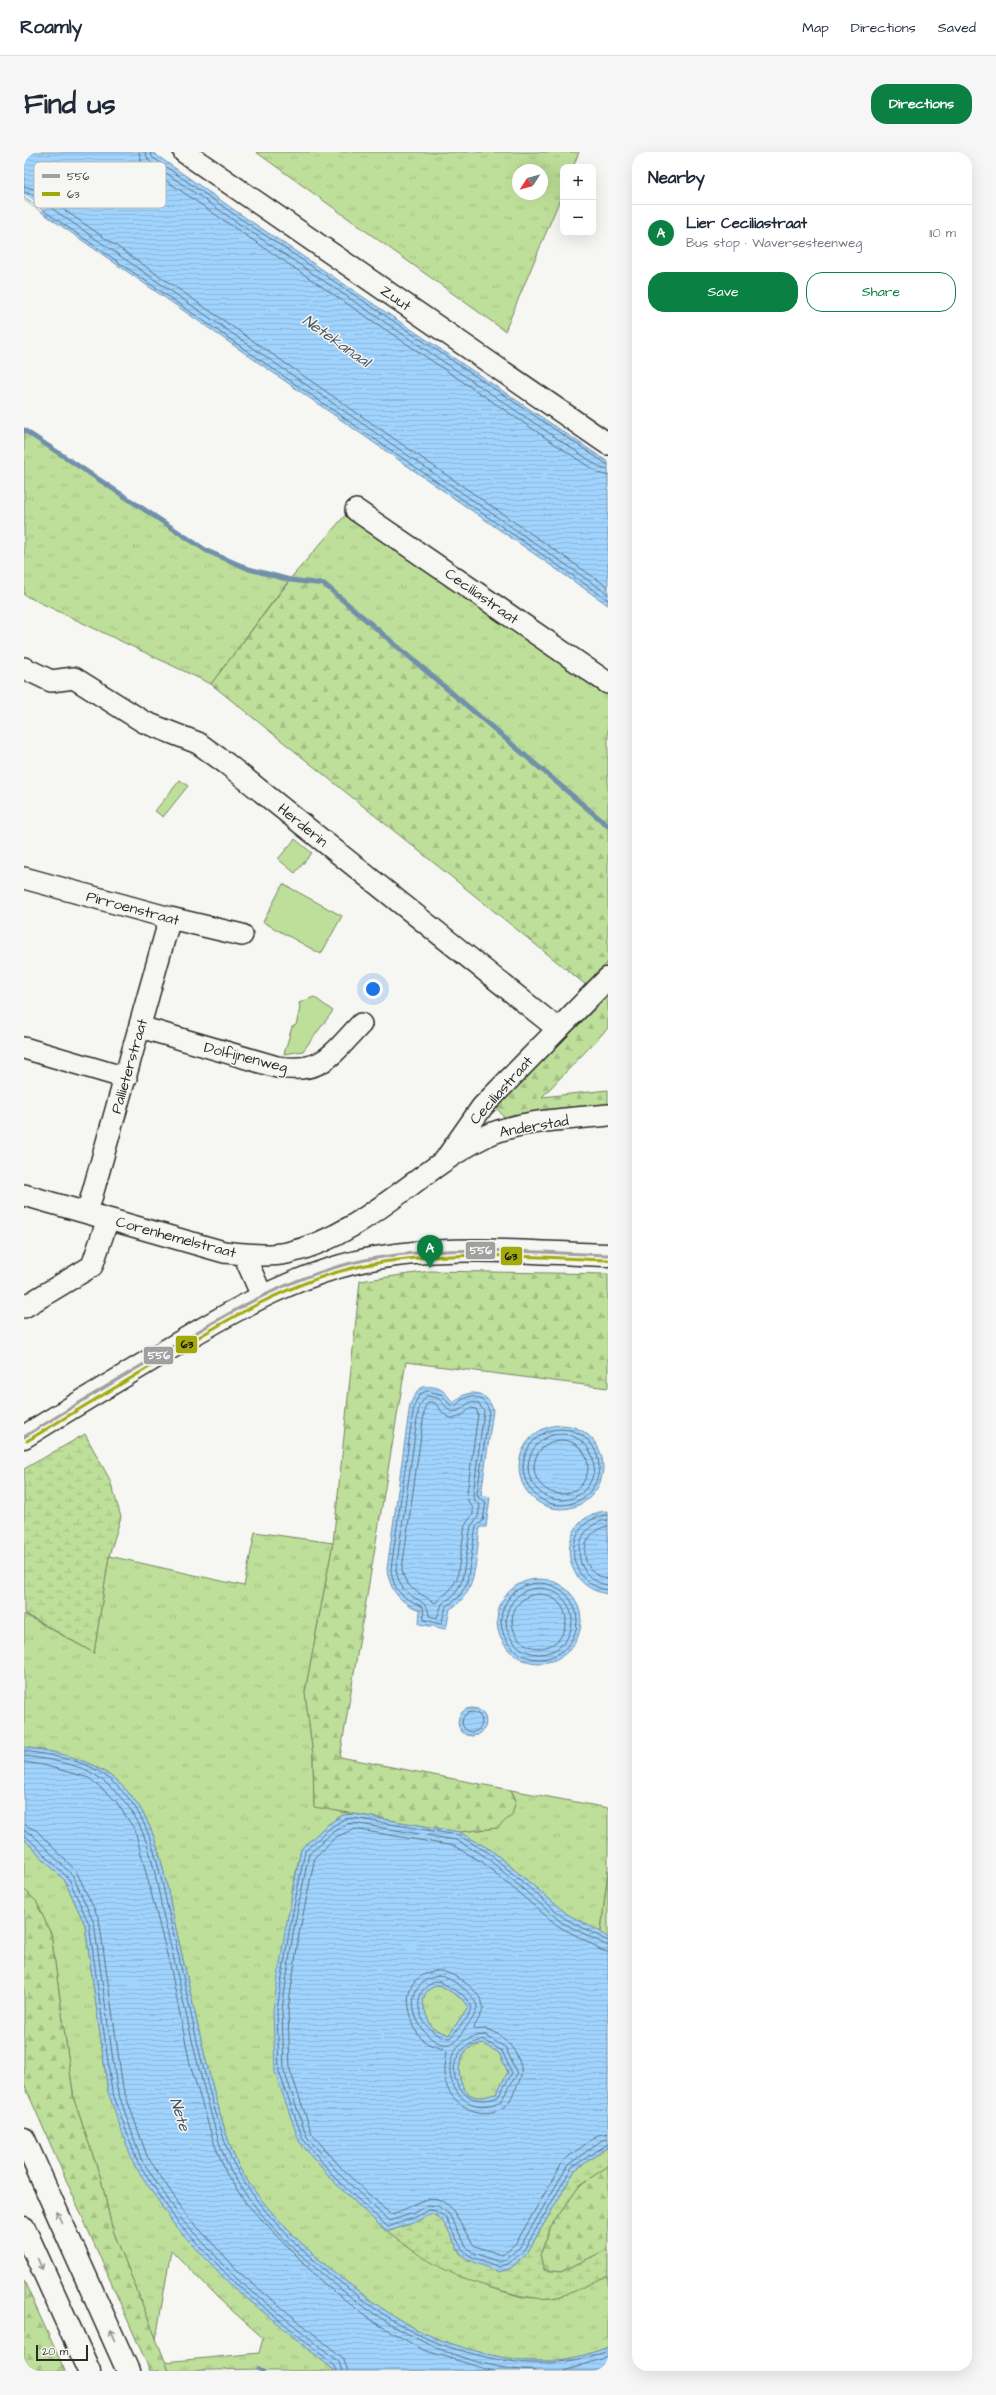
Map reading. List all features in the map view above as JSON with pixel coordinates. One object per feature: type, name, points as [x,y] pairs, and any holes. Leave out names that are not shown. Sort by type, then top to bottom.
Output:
[{"type":"main road","points":[[24,1437],[232,1311],[302,1279],[351,1263],[396,1255],[455,1251],[608,1255]]},
{"type":"main road","points":[[24,2139],[128,2371]]},
{"type":"main road","points":[[24,2228],[88,2371]]},
{"type":"street","name":"Zuut","points":[[184,152],[608,444]]},
{"type":"street","name":"Ceciliastraat","points":[[356,510],[608,683]]},
{"type":"street","name":"Herderin","points":[[24,668],[51,681],[74,678],[144,722],[198,743],[227,764],[558,1029]]},
{"type":"street","name":"Pirroenstraat","points":[[24,878],[170,918],[242,935]]},
{"type":"street","name":"Pallieterstraat","points":[[87,1213],[170,918]]},
{"type":"street","name":"Ceciliastraat","points":[[373,1212],[443,1162],[482,1107],[608,978]]},
{"type":"street","name":"Dolfijnenweg","points":[[140,1027],[277,1067],[295,1069],[309,1068],[323,1063],[361,1024]]},
{"type":"street","points":[[24,1048],[126,1078]]},
{"type":"street","name":"Anderstad","points":[[443,1162],[486,1136],[503,1130],[608,1115]]},
{"type":"street","name":"Corenhemelstraat","points":[[24,1195],[224,1252],[244,1254],[285,1253],[312,1246],[342,1233],[373,1212]]},
{"type":"street","name":"Corenhemelstraat","points":[[24,1307],[92,1266],[108,1219]]},
{"type":"street","name":"Corenhemelstraat","points":[[244,1254],[262,1296]]},
{"type":"green space","points":[[256,152],[579,152],[574,164],[560,164],[560,199],[505,331]]},
{"type":"green space","points":[[24,430],[207,551],[249,569],[289,580],[211,684],[24,595]]},
{"type":"green space","points":[[348,512],[608,686],[608,826],[324,584],[289,580]]},
{"type":"green space","points":[[290,580],[324,584],[608,826],[608,962],[586,985],[211,684]]},
{"type":"green space","points":[[180,780],[188,786],[163,817],[155,811]]},
{"type":"green space","points":[[295,839],[312,853],[295,873],[278,859]]},
{"type":"green space","points":[[283,884],[342,916],[321,954],[263,922]]},
{"type":"green space","points":[[608,996],[608,1028],[542,1097],[608,1090],[608,1110],[507,1121],[496,1107]]},
{"type":"green space","points":[[314,997],[333,1011],[303,1051],[284,1054],[292,1027],[296,1025],[300,1008],[299,1003]]},
{"type":"green space","points":[[430,1271],[608,1274],[608,1388],[406,1362],[340,1757],[511,1790],[516,1800],[512,1815],[497,1828],[459,1832],[314,1807],[313,1755],[305,1692],[333,1543],[360,1281]]},
{"type":"green space","points":[[85,1434],[110,1480],[121,1517],[109,1556],[94,1653],[24,1613],[24,1469]]},
{"type":"green space","points":[[255,1532],[333,1543],[305,1692],[313,1755],[314,1806],[353,1814],[343,1815],[327,1825],[301,1849],[292,1891],[299,2141],[334,2182],[387,2232],[488,2287],[522,2297],[551,2298],[574,2291],[608,2275],[608,2347],[566,2359],[527,2361],[467,2349],[432,2337],[405,2323],[380,2307],[330,2269],[287,2229],[250,2184],[240,2169],[230,2146],[206,2062],[162,1863],[157,1846],[144,1816],[136,1802],[125,1789],[100,1769],[72,1757],[24,1747],[24,1614],[94,1653],[109,1556],[244,1586]]},
{"type":"green space","points":[[511,1790],[608,1808],[608,1870],[601,1932],[567,1914],[491,1850],[459,1832],[497,1828],[516,1800]]},
{"type":"green space","points":[[24,1839],[65,1881],[85,1925],[108,2092],[232,2286],[335,2371],[262,2371],[259,2369],[169,2371],[165,2362],[259,2353],[263,2338],[219,2299],[171,2250],[156,2339],[112,2228],[101,2179],[74,2100],[51,1934],[36,1901],[24,1889]]},
{"type":"green space","points":[[608,1870],[608,1938],[601,1932]]},
{"type":"green space","points":[[24,1889],[36,1901],[51,1934],[74,2100],[101,2179],[112,2228],[169,2371],[150,2371],[24,2084]]},
{"type":"green space","points":[[440,1985],[461,1998],[468,2007],[449,2035],[433,2029],[424,2009],[424,1997],[427,1992]]},
{"type":"green space","points":[[484,2044],[499,2053],[508,2072],[496,2094],[485,2097],[477,2097],[470,2095],[465,2090],[461,2083],[459,2068],[464,2053],[470,2047]]},
{"type":"green space","points":[[608,2147],[608,2166],[580,2185],[551,2226],[540,2255],[544,2270],[561,2272],[608,2249],[608,2275],[573,2292],[558,2297],[533,2298],[470,2281],[455,2275],[428,2260],[387,2232],[418,2221],[430,2214],[437,2216],[447,2227],[457,2249],[467,2260],[476,2261],[499,2272],[511,2268],[527,2253],[575,2170]]},
{"type":"green space","points":[[608,2166],[608,2249],[561,2272],[544,2270],[540,2255],[551,2226],[580,2185]]},
{"type":"green space","points":[[24,2281],[65,2371],[24,2371]]},
{"type":"water","name":"Netekanaal","points":[[24,152],[152,152],[240,214],[608,462],[608,605],[36,208],[166,208],[166,162],[34,162],[34,207],[24,200]]},
{"type":"water","points":[[423,1387],[438,1388],[445,1392],[453,1404],[463,1395],[475,1393],[486,1398],[493,1410],[481,1495],[490,1497],[486,1527],[480,1527],[476,1561],[471,1584],[466,1594],[450,1609],[446,1629],[419,1624],[420,1610],[407,1604],[397,1595],[393,1590],[388,1577],[387,1569],[410,1404],[417,1391]]},
{"type":"water","points":[[561,1425],[569,1426],[584,1432],[596,1444],[602,1459],[602,1475],[596,1490],[584,1502],[569,1508],[561,1509],[553,1508],[538,1502],[526,1490],[520,1475],[519,1467],[520,1459],[526,1444],[538,1432],[553,1426]]},
{"type":"water","points":[[608,1511],[608,1594],[591,1589],[579,1578],[572,1565],[569,1551],[572,1536],[579,1524],[591,1515]]},
{"type":"water","points":[[539,1579],[547,1580],[562,1586],[574,1598],[580,1613],[580,1629],[574,1644],[562,1656],[547,1662],[539,1663],[531,1662],[516,1656],[504,1644],[498,1629],[497,1621],[498,1613],[504,1598],[516,1586],[531,1580]]},
{"type":"water","points":[[472,1708],[482,1712],[486,1722],[482,1732],[472,1736],[462,1732],[458,1722],[462,1712]]},
{"type":"water","name":"Nete","points":[[24,1747],[72,1757],[100,1769],[125,1789],[136,1802],[144,1816],[157,1846],[162,1863],[206,2062],[230,2146],[240,2169],[250,2184],[287,2229],[330,2269],[368,2298],[393,2316],[432,2337],[467,2349],[527,2361],[566,2359],[608,2347],[608,2371],[335,2371],[232,2286],[175,2226],[133,2163],[108,2092],[85,1925],[65,1881],[24,1839]]},
{"type":"water","points":[[353,1814],[459,1832],[491,1850],[567,1914],[601,1932],[608,1938],[608,2147],[575,2170],[527,2253],[511,2268],[499,2272],[462,2255],[443,2222],[435,2215],[430,2214],[416,2222],[387,2232],[334,2182],[299,2141],[275,2072],[273,2010],[285,1931],[301,1849],[327,1825],[343,1815]],"holes":[[[440,1985],[461,1998],[468,2007],[449,2035],[433,2029],[424,2009],[424,1997],[427,1992]],[[484,2044],[499,2053],[508,2072],[496,2094],[485,2097],[477,2097],[465,2090],[461,2083],[459,2068],[464,2053],[470,2047]]]},
{"type":"pier","points":[[24,194],[34,201],[34,207],[24,200]]},
{"type":"pier","points":[[36,208],[45,208],[42,212]]},
{"type":"waterway","points":[[24,430],[207,551],[249,569],[290,580],[324,584],[608,826]]},
{"type":"transit line","name":"556","points":[[24,1437],[229,1313],[282,1287],[337,1267],[365,1260],[425,1252],[486,1250],[608,1255]]},
{"type":"transit line","name":"63","points":[[27,1441],[231,1318],[283,1292],[338,1272],[366,1265],[426,1257],[487,1255],[608,1260]]},
{"type":"place","name":"Lier Ceciliastraat","points":[[430,1268]]}]
